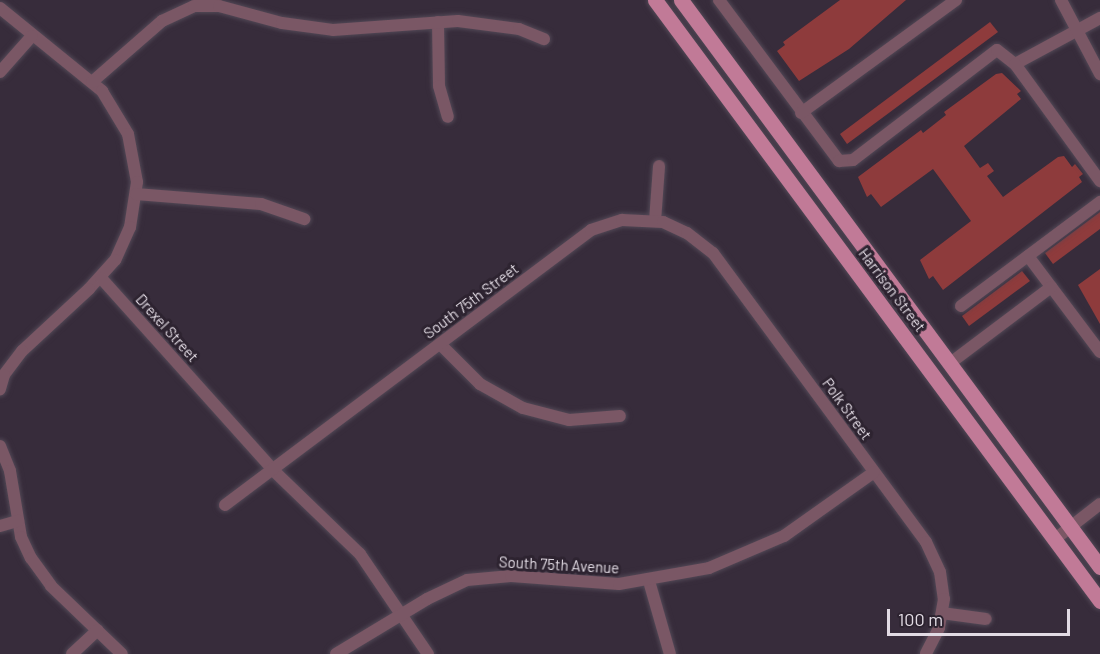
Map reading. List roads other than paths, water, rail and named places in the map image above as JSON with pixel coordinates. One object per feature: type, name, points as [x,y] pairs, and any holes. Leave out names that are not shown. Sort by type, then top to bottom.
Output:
[{"type":"main road","name":"Harrison Street","points":[[655,0],[1100,601]]},
{"type":"main road","name":"Harrison Street","points":[[681,0],[1100,567]]},
{"type":"street","points":[[719,0],[834,159],[853,160],[998,50],[1015,64],[1100,181]]},
{"type":"street","points":[[801,113],[956,0]]},
{"type":"street","points":[[1060,0],[1100,74]]},
{"type":"street","points":[[92,82],[180,5],[219,6],[282,23],[333,30],[438,22],[492,25],[544,39]]},
{"type":"street","points":[[0,8],[92,82],[114,108],[128,134],[137,172],[136,194],[126,239],[101,278],[22,351],[0,387]]},
{"type":"street","points":[[1015,64],[1100,18]]},
{"type":"street","points":[[438,22],[439,86],[448,117]]},
{"type":"street","points":[[0,72],[32,36]]},
{"type":"street","points":[[655,221],[659,166]]},
{"type":"street","points":[[136,194],[261,204],[304,219]]},
{"type":"street","points":[[961,306],[1100,202]]},
{"type":"street","name":"South 75th Street","points":[[225,505],[591,230],[622,220],[655,221]]},
{"type":"street","name":"Polk Street","points":[[655,221],[687,233],[713,253],[935,558],[943,589],[942,613],[939,628],[926,654]]},
{"type":"street","points":[[1028,256],[1100,352]]},
{"type":"street","name":"Drexel Street","points":[[101,278],[273,470],[360,554],[428,654]]},
{"type":"street","points":[[949,364],[1051,287]]},
{"type":"street","points":[[440,344],[480,384],[523,408],[569,420],[620,416]]},
{"type":"street","points":[[0,446],[10,471],[18,521],[38,570],[122,654]]},
{"type":"street","name":"South 75th Avenue","points":[[336,654],[450,587],[484,577],[598,584],[649,581],[709,568],[761,548],[804,523],[874,472]]},
{"type":"street","points":[[1054,539],[1100,504]]},
{"type":"street","points":[[0,525],[18,521]]},
{"type":"street","points":[[649,581],[669,654]]},
{"type":"street","points":[[942,613],[986,619]]},
{"type":"street","points":[[72,654],[98,630]]}]
